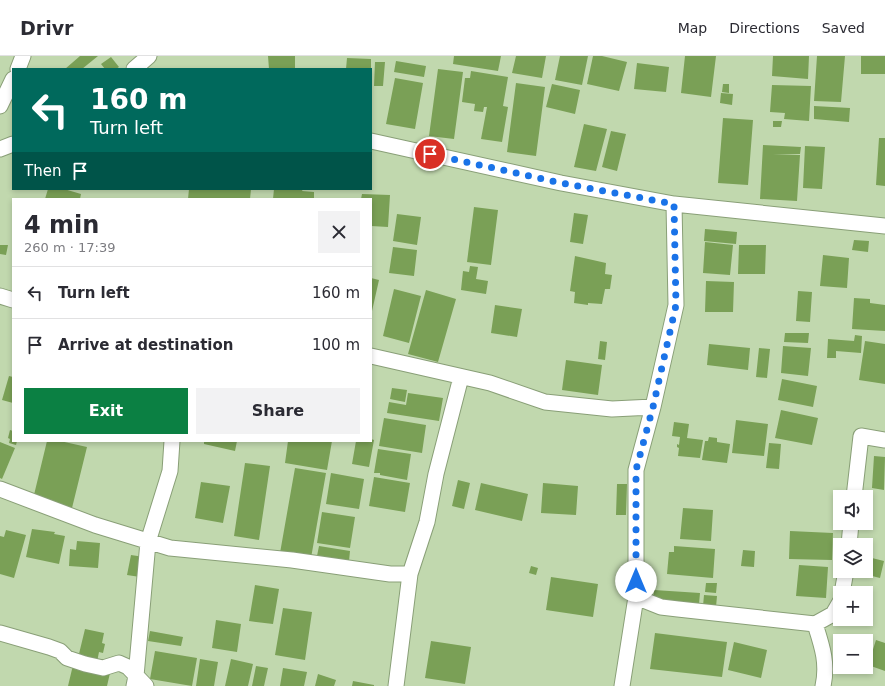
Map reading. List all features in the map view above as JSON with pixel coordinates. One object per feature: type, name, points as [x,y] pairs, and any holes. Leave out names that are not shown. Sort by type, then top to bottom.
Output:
[{"type":"street","points":[[18,68],[23,56]]},
{"type":"street","points":[[135,68],[148,56]]},
{"type":"street","points":[[0,106],[12,81]]},
{"type":"street","points":[[372,141],[561,183],[674,204],[885,226]]},
{"type":"street","points":[[0,149],[12,144]]},
{"type":"street","points":[[622,686],[636,597],[636,470],[653,407],[676,305],[674,204]]},
{"type":"street","points":[[0,296],[12,300]]},
{"type":"street","points":[[372,356],[461,377],[490,382],[545,402],[604,409],[653,407]]},
{"type":"street","points":[[396,686],[410,574],[427,522],[436,474],[461,377]]},
{"type":"street","points":[[855,490],[862,436],[885,440]]},
{"type":"street","points":[[139,683],[148,542],[170,471],[172,442]]},
{"type":"street","points":[[0,488],[95,525],[170,548],[292,560],[390,574],[410,574]]},
{"type":"street","points":[[636,597],[661,607],[678,610],[815,624],[833,614]]},
{"type":"street","points":[[815,624],[825,656],[825,675],[823,686]]},
{"type":"street","points":[[0,633],[49,647],[60,651],[67,658],[103,668],[119,662],[128,667],[139,683]]},
{"type":"building","points":[[80,56],[98,56],[83,68],[66,68]]},
{"type":"building","points":[[268,56],[295,56],[295,68],[269,68]]},
{"type":"building","points":[[454,56],[501,56],[498,71],[453,64]]},
{"type":"building","points":[[516,56],[546,56],[542,78],[512,73]]},
{"type":"building","points":[[560,56],[588,56],[582,85],[555,80]]},
{"type":"building","points":[[593,56],[602,56],[627,62],[619,91],[587,84]]},
{"type":"building","points":[[685,56],[716,56],[711,97],[681,93]]},
{"type":"building","points":[[773,56],[809,56],[808,79],[772,76]]},
{"type":"building","points":[[817,56],[845,56],[841,102],[814,101]]},
{"type":"building","points":[[861,56],[885,56],[885,74],[861,74]]},
{"type":"building","points":[[111,57],[119,67],[104,68],[101,64]]},
{"type":"building","points":[[347,58],[371,59],[371,68],[346,68]]},
{"type":"building","points":[[396,61],[426,66],[424,77],[394,72]]},
{"type":"building","points":[[375,62],[385,62],[383,86],[374,86]]},
{"type":"building","points":[[637,63],[669,67],[666,92],[634,89]]},
{"type":"building","points":[[438,69],[463,72],[454,139],[429,136]]},
{"type":"building","points":[[471,71],[508,77],[503,106],[508,107],[502,142],[481,139],[487,107],[484,107],[483,112],[474,111],[475,104],[462,102],[465,78],[470,78]]},
{"type":"building","points":[[395,78],[423,83],[415,129],[386,124]]},
{"type":"building","points":[[516,83],[545,87],[536,156],[507,152]]},
{"type":"building","points":[[552,84],[580,90],[575,114],[546,107]]},
{"type":"building","points":[[723,84],[729,84],[729,93],[722,92]]},
{"type":"building","points":[[772,85],[811,86],[809,121],[784,119],[785,113],[770,112]]},
{"type":"building","points":[[721,93],[733,94],[732,105],[720,103]]},
{"type":"building","points":[[814,106],[850,108],[849,122],[814,119]]},
{"type":"building","points":[[723,118],[753,120],[748,185],[718,183]]},
{"type":"building","points":[[773,121],[782,121],[781,127],[773,127]]},
{"type":"building","points":[[584,124],[607,129],[596,171],[574,167]]},
{"type":"building","points":[[611,131],[626,134],[617,171],[602,167]]},
{"type":"building","points":[[879,138],[885,138],[885,186],[876,185]]},
{"type":"building","points":[[763,145],[801,147],[800,154],[773,154],[800,155],[797,201],[760,199]]},
{"type":"building","points":[[805,146],[825,147],[822,189],[803,188]]},
{"type":"building","points":[[48,190],[67,190],[81,194],[80,198],[45,198]]},
{"type":"building","points":[[189,190],[251,190],[250,198],[188,198]]},
{"type":"building","points":[[274,190],[302,190],[314,192],[314,198],[273,198]]},
{"type":"building","points":[[362,194],[390,195],[388,227],[372,226],[372,198],[361,198]]},
{"type":"building","points":[[474,207],[498,210],[491,265],[467,262]]},
{"type":"building","points":[[574,213],[588,215],[583,244],[570,242]]},
{"type":"building","points":[[397,214],[421,217],[417,245],[393,241]]},
{"type":"building","points":[[705,229],[737,232],[736,244],[704,241]]},
{"type":"building","points":[[854,240],[869,241],[868,252],[852,250]]},
{"type":"building","points":[[705,242],[733,245],[730,275],[703,273]]},
{"type":"building","points":[[0,245],[8,245],[6,255],[0,254]]},
{"type":"building","points":[[739,245],[766,245],[765,274],[738,274]]},
{"type":"building","points":[[393,247],[417,250],[414,276],[389,273]]},
{"type":"building","points":[[823,255],[849,258],[847,288],[820,286]]},
{"type":"building","points":[[575,256],[606,263],[605,274],[612,275],[610,289],[605,289],[602,304],[588,303],[588,305],[574,303],[575,292],[570,291]]},
{"type":"building","points":[[470,266],[478,267],[476,279],[488,281],[486,294],[461,290],[463,271],[469,272]]},
{"type":"building","points":[[372,278],[379,280],[372,311]]},
{"type":"building","points":[[706,281],[734,282],[733,312],[705,312]]},
{"type":"building","points":[[394,289],[421,296],[409,343],[383,336]]},
{"type":"building","points":[[426,290],[456,299],[438,362],[408,354]]},
{"type":"building","points":[[798,291],[812,292],[810,322],[796,321]]},
{"type":"building","points":[[854,298],[870,299],[870,303],[885,305],[885,331],[852,329]]},
{"type":"building","points":[[495,305],[522,309],[517,337],[491,333]]},
{"type":"building","points":[[785,333],[809,333],[808,343],[784,342]]},
{"type":"building","points":[[855,335],[862,336],[861,353],[836,351],[836,358],[827,358],[828,339],[854,341]]},
{"type":"building","points":[[600,341],[607,342],[605,360],[598,359]]},
{"type":"building","points":[[865,341],[885,344],[885,384],[859,380]]},
{"type":"building","points":[[709,344],[750,348],[748,370],[707,365]]},
{"type":"building","points":[[783,346],[811,348],[808,376],[781,373]]},
{"type":"building","points":[[759,348],[770,349],[767,378],[756,377]]},
{"type":"building","points":[[566,360],[602,365],[598,395],[562,390]]},
{"type":"building","points":[[9,376],[12,377],[12,403],[2,400]]},
{"type":"building","points":[[782,379],[817,386],[813,407],[778,400]]},
{"type":"building","points":[[392,388],[407,390],[405,402],[390,399]]},
{"type":"building","points":[[408,393],[443,398],[439,421],[387,413],[389,402],[406,405]]},
{"type":"building","points":[[781,410],[818,418],[812,445],[775,438]]},
{"type":"building","points":[[384,418],[426,425],[422,453],[379,446]]},
{"type":"building","points":[[736,420],[768,424],[764,456],[732,453]]},
{"type":"building","points":[[674,422],[689,424],[687,438],[703,440],[700,458],[678,456],[679,448],[677,447],[677,444],[679,445],[680,437],[672,436]]},
{"type":"building","points":[[10,430],[12,431],[12,442],[17,442],[16,445],[9,443],[10,439],[8,438]]},
{"type":"building","points":[[709,437],[717,438],[717,442],[730,444],[727,463],[702,460],[705,441],[708,441]]},
{"type":"building","points":[[372,439],[374,440],[369,467],[352,464],[356,442],[372,442]]},
{"type":"building","points":[[0,442],[15,448],[2,479],[0,478]]},
{"type":"building","points":[[47,442],[64,442],[87,447],[72,508],[33,499]]},
{"type":"building","points":[[204,442],[237,442],[235,451],[204,444]]},
{"type":"building","points":[[288,442],[332,442],[327,470],[285,463]]},
{"type":"building","points":[[769,443],[781,444],[779,469],[766,468]]},
{"type":"building","points":[[378,449],[411,454],[407,480],[380,475],[380,473],[374,473]]},
{"type":"building","points":[[874,456],[885,457],[884,490],[872,488]]},
{"type":"building","points":[[245,463],[270,466],[259,540],[234,536]]},
{"type":"building","points":[[295,468],[326,473],[311,558],[280,553]]},
{"type":"building","points":[[331,473],[364,479],[359,509],[326,504]]},
{"type":"building","points":[[374,477],[410,483],[405,512],[369,506]]},
{"type":"building","points":[[458,480],[470,483],[464,509],[452,506]]},
{"type":"building","points":[[201,482],[230,486],[223,523],[195,518]]},
{"type":"building","points":[[481,483],[528,494],[522,521],[475,510]]},
{"type":"building","points":[[543,483],[578,486],[576,515],[541,513]]},
{"type":"building","points":[[617,484],[627,484],[626,515],[616,515]]},
{"type":"building","points":[[683,508],[713,510],[711,541],[680,539]]},
{"type":"building","points":[[322,512],[355,517],[350,548],[317,543]]},
{"type":"building","points":[[32,529],[55,532],[54,534],[65,536],[59,564],[26,557]]},
{"type":"building","points":[[6,530],[26,535],[14,578],[0,574],[0,536],[4,537]]},
{"type":"building","points":[[790,531],[833,533],[832,560],[789,559]]},
{"type":"building","points":[[77,541],[100,543],[98,568],[69,566],[70,549],[76,550]]},
{"type":"building","points":[[319,546],[350,551],[349,561],[317,556]]},
{"type":"building","points":[[674,546],[715,549],[713,578],[667,574],[669,552],[674,552]]},
{"type":"building","points":[[743,550],[755,551],[754,567],[741,566]]},
{"type":"building","points":[[131,555],[144,557],[140,577],[127,575]]},
{"type":"building","points":[[873,558],[884,561],[880,578],[873,576]]},
{"type":"building","points":[[799,565],[828,567],[826,598],[796,596]]},
{"type":"building","points":[[531,566],[538,568],[536,575],[529,573]]},
{"type":"building","points":[[551,577],[598,584],[593,617],[546,610]]},
{"type":"building","points":[[706,583],[717,583],[716,593],[705,592]]},
{"type":"building","points":[[255,585],[279,589],[273,624],[249,621]]},
{"type":"building","points":[[654,590],[700,593],[699,604],[653,601]]},
{"type":"building","points":[[704,595],[717,596],[716,607],[703,606]]},
{"type":"building","points":[[283,608],[312,612],[305,660],[275,655]]},
{"type":"building","points":[[216,620],[241,624],[237,652],[212,648]]},
{"type":"building","points":[[85,629],[104,633],[102,643],[105,644],[103,653],[99,652],[97,662],[78,658]]},
{"type":"building","points":[[150,631],[183,637],[181,646],[148,641]]},
{"type":"building","points":[[655,633],[727,642],[722,677],[650,669]]},
{"type":"building","points":[[876,640],[885,643],[885,671],[873,667],[873,649]]},
{"type":"building","points":[[431,641],[471,647],[465,684],[425,678]]},
{"type":"building","points":[[734,642],[767,650],[761,678],[728,670]]},
{"type":"building","points":[[155,651],[197,658],[192,686],[150,679]]},
{"type":"building","points":[[200,659],[218,662],[214,686],[196,686]]},
{"type":"building","points":[[231,659],[253,664],[248,686],[225,686]]},
{"type":"building","points":[[73,665],[110,673],[107,686],[68,686]]},
{"type":"building","points":[[256,666],[268,668],[264,686],[252,686]]},
{"type":"building","points":[[283,668],[307,672],[304,686],[280,686]]},
{"type":"building","points":[[318,674],[336,680],[334,686],[315,686]]},
{"type":"building","points":[[353,681],[374,685],[374,686],[352,686]]},
{"type":"route","points":[[430,154],[561,183],[674,204],[676,305],[653,407],[639,453],[636,470],[636,581]]}]
